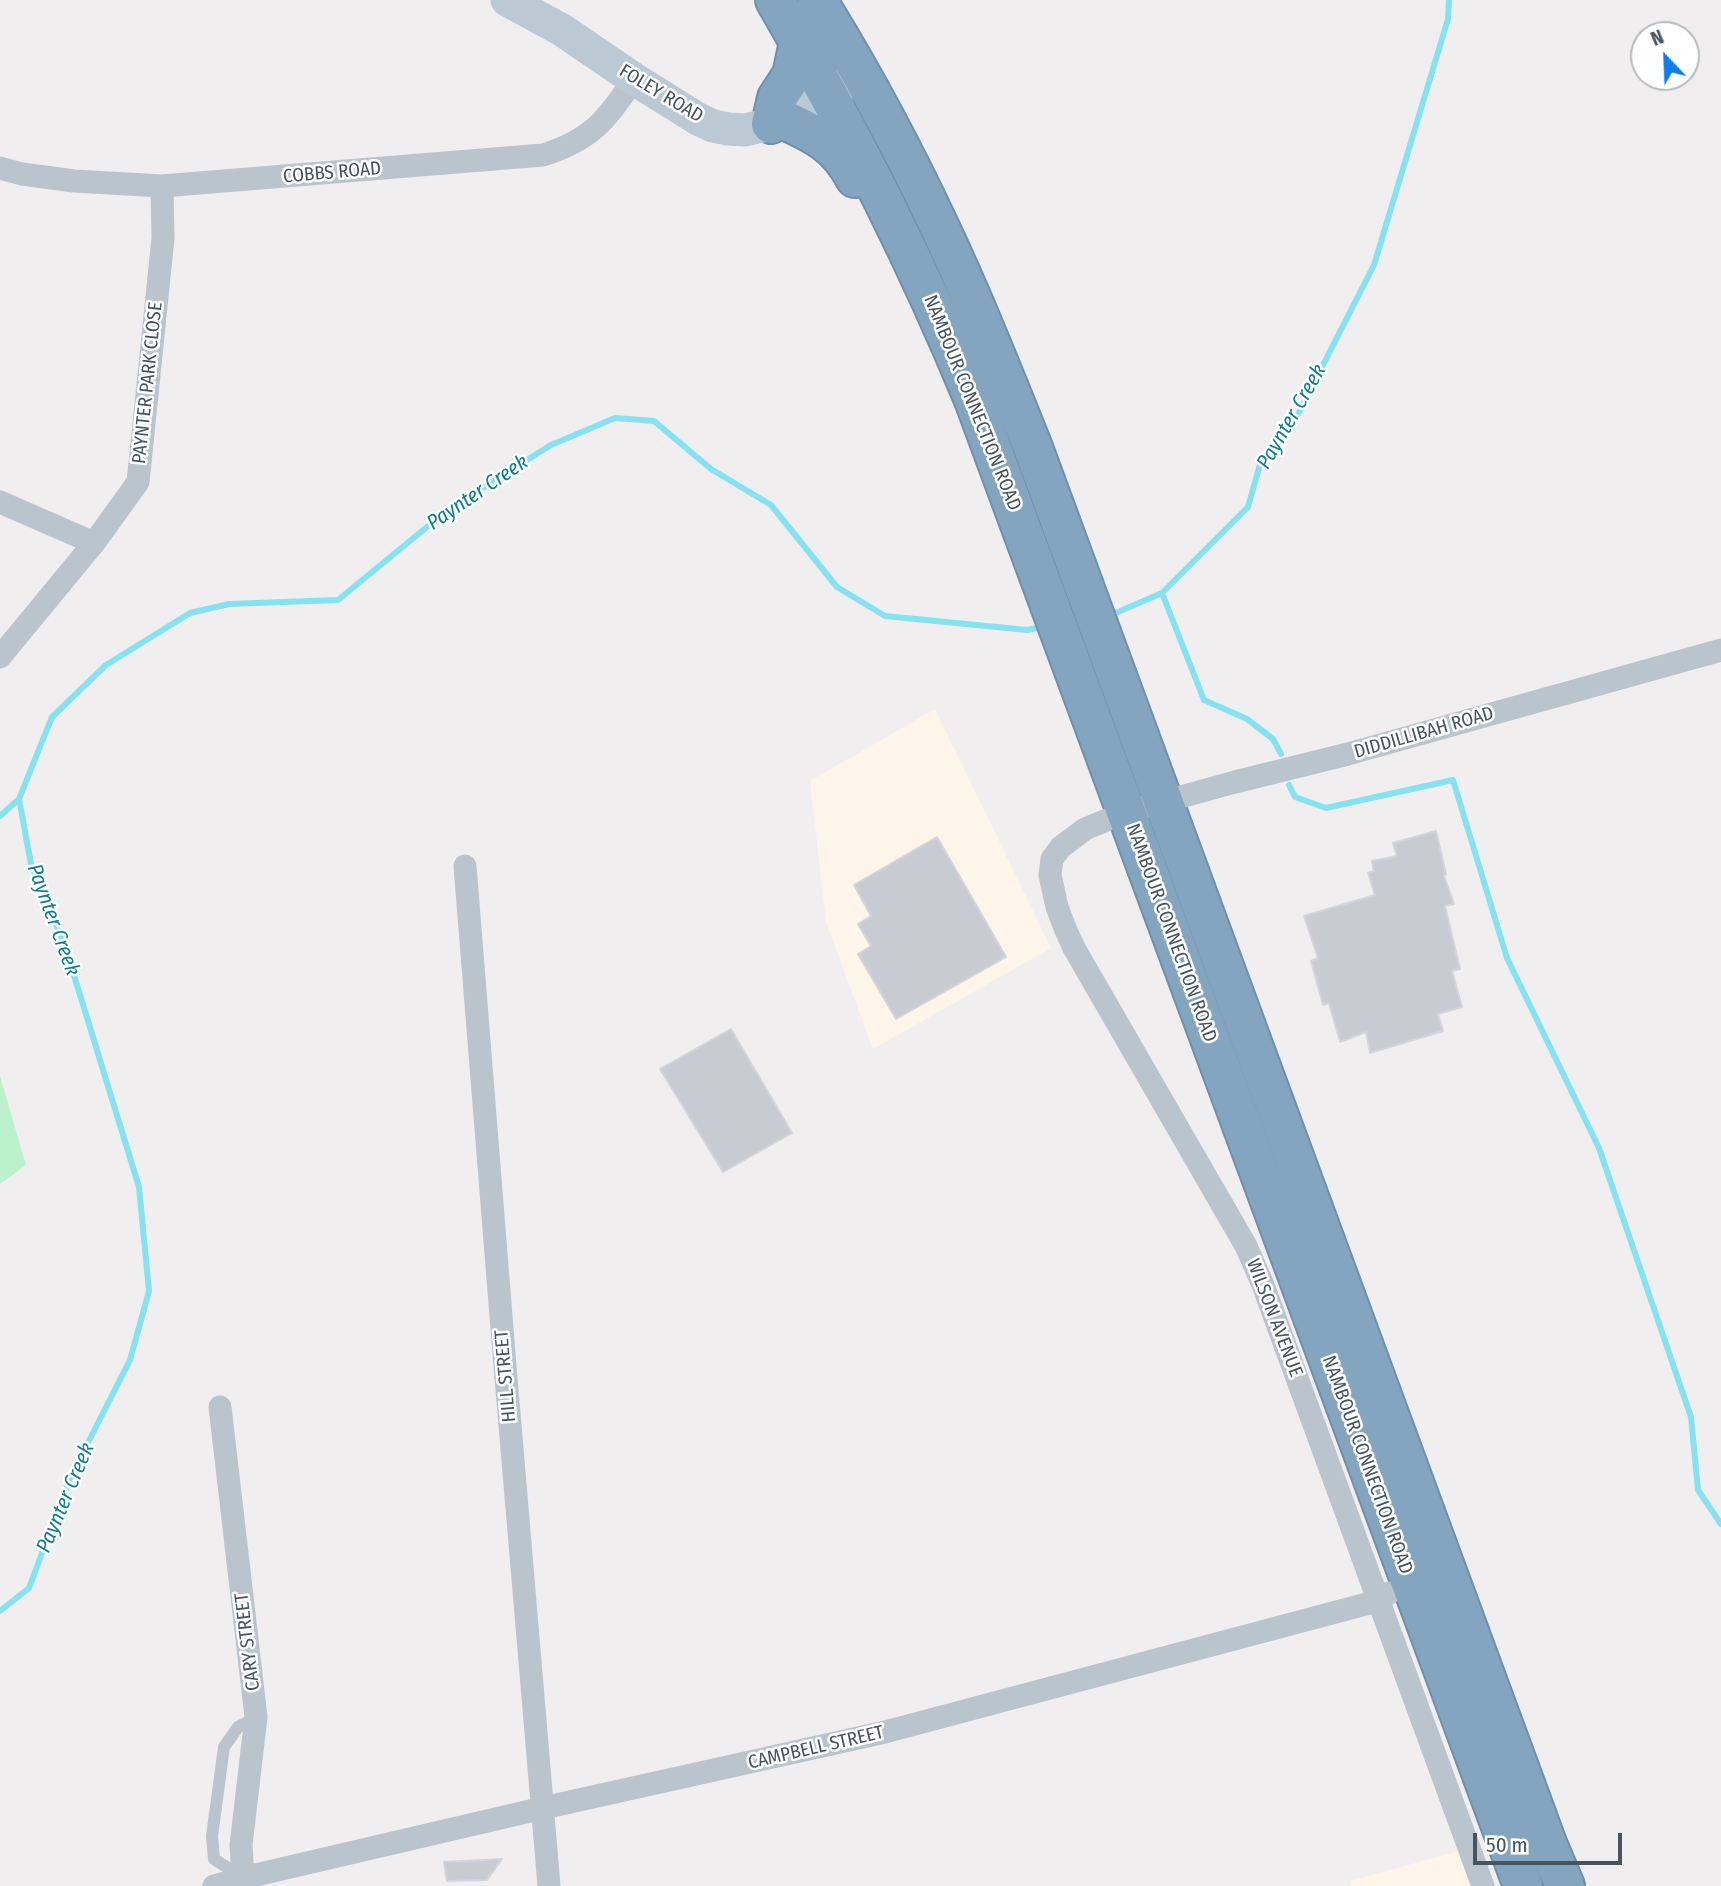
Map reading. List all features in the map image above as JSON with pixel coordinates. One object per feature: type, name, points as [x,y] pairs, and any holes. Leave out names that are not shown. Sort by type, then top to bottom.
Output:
[{"type":"highway","name":"NAMBOUR CONNECTION ROAD","points":[[775,0],[850,134],[918,273],[974,400],[1126,812],[1394,1592],[1523,1886]]},
{"type":"highway","name":"NAMBOUR CONNECTION ROAD","points":[[817,0],[892,131],[934,216],[969,292],[1032,445],[1564,1886]]},
{"type":"highway","points":[[799,42],[792,75],[777,98],[776,122],[806,129],[824,140],[848,164],[872,211],[918,273]]},
{"type":"street","name":"FOLEY ROAD","points":[[508,0],[562,30],[698,119],[728,129],[745,130],[776,122],[861,75]]},
{"type":"street","name":"COBBS ROAD","points":[[0,168],[22,174],[74,181],[162,186],[543,155],[561,149],[596,129],[634,79]]},
{"type":"street","name":"PAYNTER PARK CLOSE","points":[[0,657],[94,543],[138,482],[163,238],[162,186]]},
{"type":"street","points":[[0,502],[94,543]]},
{"type":"street","name":"DIDDILLIBAH ROAD","points":[[1126,812],[1348,754],[1721,650]]},
{"type":"street","name":"WILSON AVENUE","points":[[1126,812],[1085,829],[1056,853],[1049,875],[1057,907],[1074,948],[1246,1246],[1263,1285],[1358,1541],[1394,1592],[1483,1886]]},
{"type":"street","name":"HILL STREET","points":[[465,866],[549,1886]]},
{"type":"street","name":"CARY STREET","points":[[220,1407],[256,1717],[241,1845],[243,1878]]},
{"type":"street","name":"CAMPBELL STREET","points":[[214,1886],[543,1808],[885,1732],[1370,1603],[1394,1592]]},
{"type":"street","points":[[1548,1846],[1555,1886]]},
{"type":"shaded area","points":[[935,709],[1051,948],[873,1049],[826,922],[810,781]]},
{"type":"shaded area","points":[[1463,1850],[1475,1886],[1351,1886],[1350,1881]]},
{"type":"green space","points":[[0,1076],[26,1165],[0,1184]]},
{"type":"building","points":[[1436,831],[1446,874],[1444,876],[1454,904],[1445,906],[1460,969],[1452,971],[1462,1007],[1438,1014],[1443,1031],[1370,1053],[1366,1032],[1340,1042],[1329,1003],[1323,1005],[1311,961],[1318,958],[1304,916],[1375,895],[1368,873],[1374,871],[1372,861],[1397,856],[1393,843]]},
{"type":"building","points":[[937,837],[1006,957],[896,1019],[858,954],[871,946],[858,924],[871,916],[854,885]]},
{"type":"building","points":[[731,1029],[792,1133],[723,1172],[660,1069]]},
{"type":"building","points":[[502,1859],[487,1880],[447,1881],[444,1862]]},
{"type":"waterway","name":"Paynter Creek","points":[[1109,614],[1162,593],[1248,507],[1261,461],[1298,414],[1374,265],[1448,19],[1449,0]]},
{"type":"waterway","name":"Paynter Creek","points":[[0,1611],[29,1588],[70,1478],[130,1360],[149,1291],[139,1187],[65,946],[31,864],[19,799],[52,717],[106,665],[190,613],[229,604],[338,600],[450,508],[551,445],[615,418],[654,421],[711,469],[771,505],[837,587],[885,616],[1027,630],[1043,627]]},
{"type":"waterway","points":[[1162,593],[1204,700],[1247,719],[1273,739],[1281,754]]},
{"type":"waterway","points":[[1289,785],[1295,797],[1326,808],[1453,780],[1507,958],[1599,1148],[1691,1417],[1698,1490],[1721,1524]]},
{"type":"waterway","points":[[0,816],[19,799]]}]
